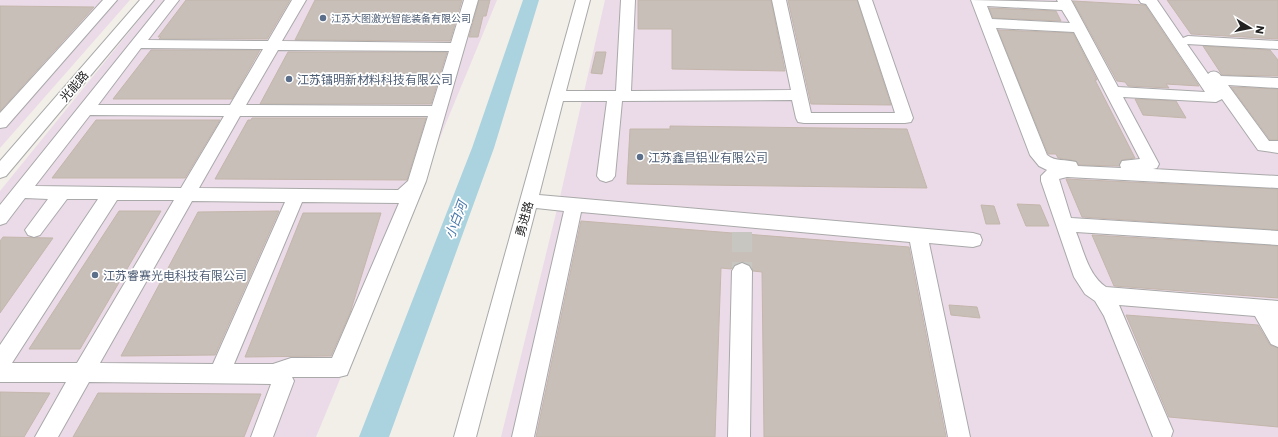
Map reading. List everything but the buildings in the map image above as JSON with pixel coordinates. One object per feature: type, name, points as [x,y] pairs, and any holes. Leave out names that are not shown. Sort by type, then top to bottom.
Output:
[{"type":"street","points":[[0,122],[110,0]]},
{"type":"street","name":"光能路","points":[[0,172],[147,0]]},
{"type":"street","points":[[0,218],[172,0]]},
{"type":"street","points":[[46,437],[299,0]]},
{"type":"street","points":[[0,372],[274,374],[291,367],[339,368],[416,181],[471,0]]},
{"type":"street","name":"勇进路","points":[[465,437],[583,0]]},
{"type":"street","points":[[606,176],[619,96],[628,0]]},
{"type":"street","points":[[779,0],[804,118],[904,118],[865,0]]},
{"type":"street","points":[[1113,92],[1216,97],[1150,0],[1146,0]]},
{"type":"street","points":[[1160,0],[1264,146],[1278,147]]},
{"type":"street","points":[[978,1],[1065,3],[1113,92],[1151,164],[1061,167],[1052,166],[1046,163],[1038,155],[978,1]]},
{"type":"street","points":[[987,23],[1079,28]]},
{"type":"street","points":[[1188,40],[1278,45]]},
{"type":"street","points":[[137,44],[457,47]]},
{"type":"street","points":[[1217,80],[1278,83]]},
{"type":"street","points":[[557,96],[799,96]]},
{"type":"street","points":[[85,110],[437,111]]},
{"type":"street","points":[[1162,431],[1113,312],[1102,295],[1092,288],[1084,277],[1064,224],[1050,181],[1050,176],[1058,171],[1278,182]]},
{"type":"street","points":[[20,192],[389,197],[402,196],[413,188]]},
{"type":"street","points":[[34,230],[62,193]]},
{"type":"street","points":[[0,363],[112,193]]},
{"type":"street","points":[[220,373],[296,196]]},
{"type":"street","points":[[529,201],[574,205],[742,226],[918,235],[973,240]]},
{"type":"street","points":[[523,437],[574,205]]},
{"type":"street","points":[[1064,224],[1278,238]]},
{"type":"street","points":[[918,235],[959,437]]},
{"type":"street","points":[[738,437],[742,271]]},
{"type":"street","points":[[1102,295],[1269,308],[1278,338]]},
{"type":"street","points":[[262,437],[283,381],[280,377],[274,374]]},
{"type":"shaded area","points":[[0,0],[130,0],[0,148]]},
{"type":"shaded area","points":[[155,0],[497,0],[316,437],[0,437],[0,191]]},
{"type":"shaded area","points":[[605,0],[1278,0],[1278,437],[501,437],[560,197]]},
{"type":"waterway","name":"小白河","points":[[374,437],[483,148],[531,0]]},
{"type":"tunnel","points":[[742,232],[742,271]]},
{"type":"place","name":"江苏大图激光智能装备有限公司","points":[[323,18]]},
{"type":"place","name":"江苏镭明新材料科技有限公司","points":[[289,79]]},
{"type":"place","name":"江苏鑫昌铝业有限公司","points":[[640,157]]},
{"type":"place","name":"江苏睿赛光电科技有限公司","points":[[95,275]]}]
